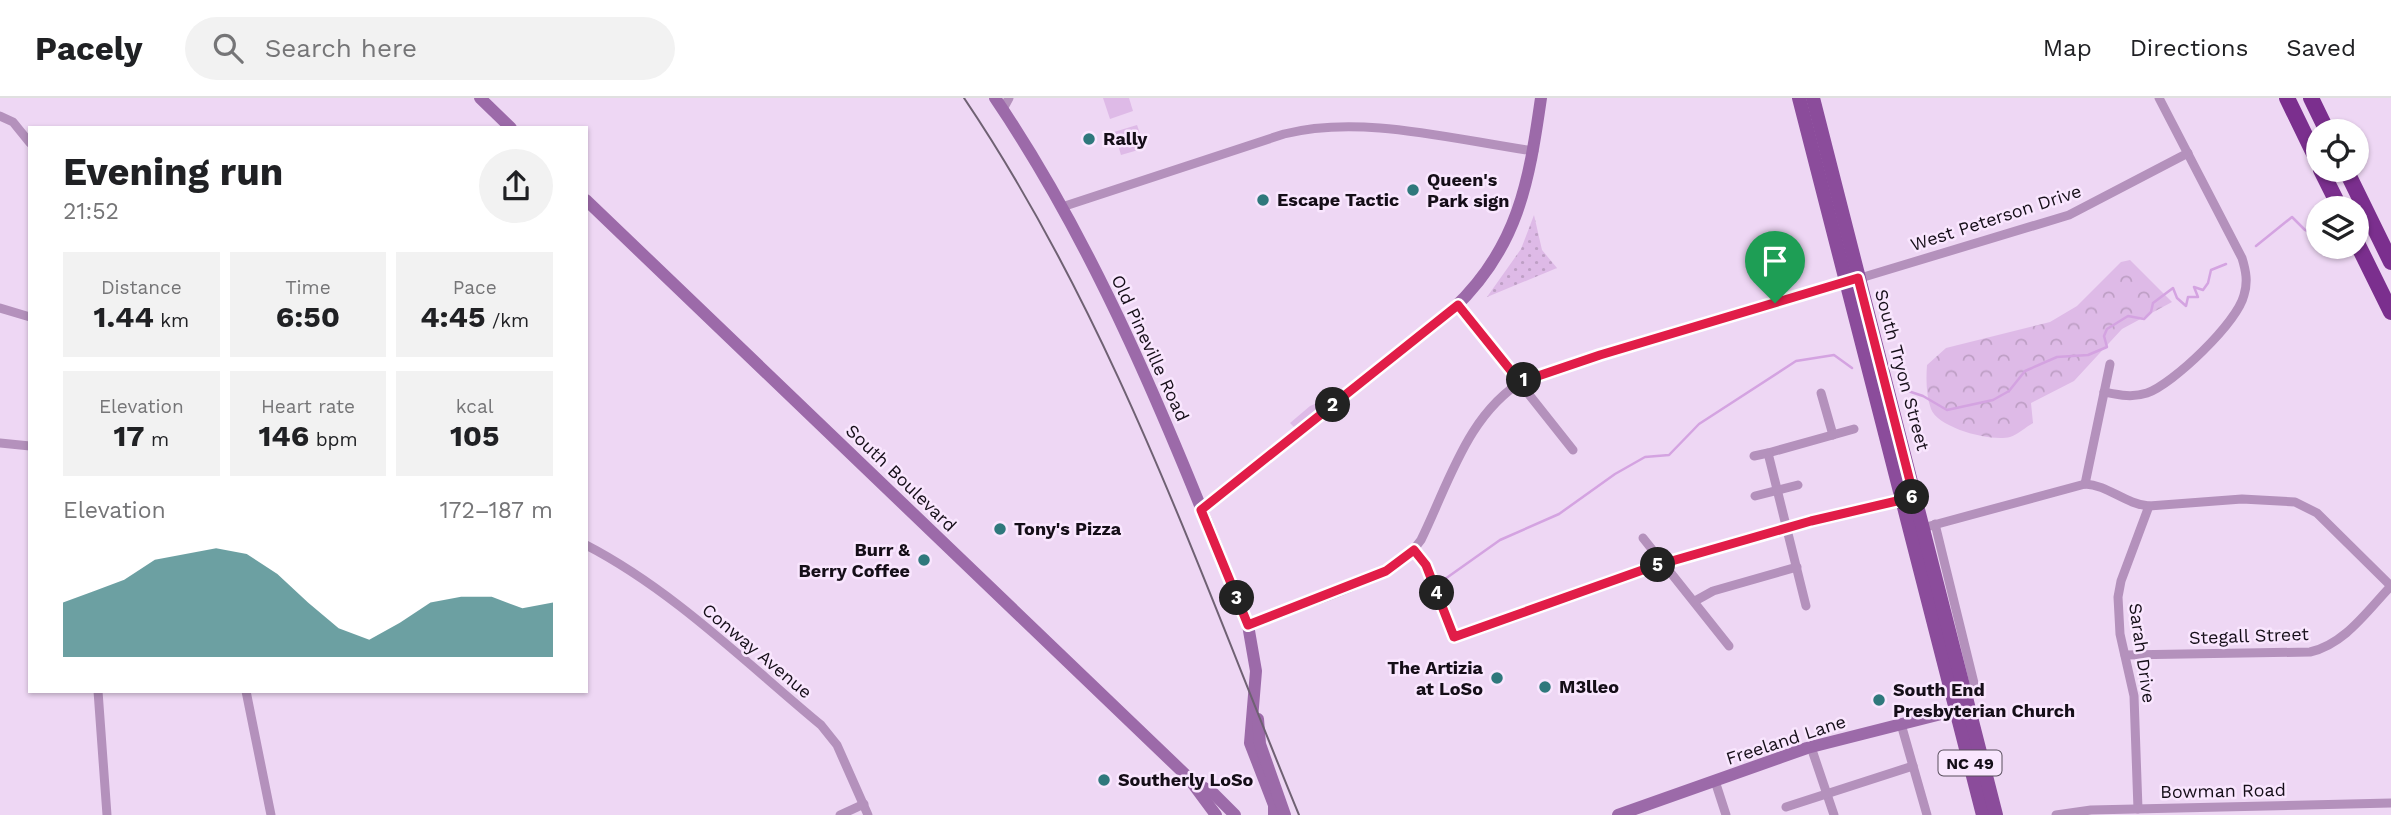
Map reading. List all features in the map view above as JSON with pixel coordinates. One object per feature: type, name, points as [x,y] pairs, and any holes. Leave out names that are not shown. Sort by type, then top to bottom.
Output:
[{"type":"highway","points":[[2287,98],[2306,137]]},
{"type":"highway","points":[[2311,98],[2321,119]]},
{"type":"highway","points":[[2352,182],[2391,262]]},
{"type":"highway","points":[[2365,259],[2391,312]]},
{"type":"main road","name":"South Tryon Street","points":[[1799,98],[1852,280],[1908,498],[1922,527],[1983,815]]},
{"type":"main road","name":"South Tryon Street","points":[[1813,98],[1852,280]]},
{"type":"main road","name":"South Tryon Street","points":[[1962,709],[1996,815]]},
{"type":"street","points":[[480,98],[509,126]]},
{"type":"street","points":[[1201,510],[1458,305],[1485,274],[1511,230],[1525,193],[1541,98]]},
{"type":"street","points":[[2104,392],[2134,396],[2163,384],[2229,322],[2244,296],[2247,282],[2242,258],[2159,98]]},
{"type":"street","name":"Old Pineville Road","points":[[1002,102],[1062,207],[1124,329],[1248,625],[1256,671],[1250,743],[1274,805],[1274,815]]},
{"type":"street","points":[[0,116],[13,122],[28,141]]},
{"type":"street","points":[[1062,207],[1284,134],[1309,129],[1369,127],[1534,151]]},
{"type":"street","name":"West Peterson Drive","points":[[1520,382],[1600,355],[2069,215],[2188,153]]},
{"type":"street","name":"South Boulevard","points":[[588,202],[1191,780],[1216,815]]},
{"type":"street","points":[[1458,305],[1520,382],[1531,401],[1573,450]]},
{"type":"street","points":[[0,308],[28,316]]},
{"type":"street","points":[[2085,484],[2110,364]]},
{"type":"street","points":[[1248,625],[1386,571],[1414,550],[1472,431],[1492,405],[1520,382]]},
{"type":"street","points":[[1821,393],[1833,435]]},
{"type":"street","points":[[1754,456],[1854,429]]},
{"type":"street","points":[[0,443],[28,446]]},
{"type":"street","points":[[1768,453],[1806,606]]},
{"type":"street","points":[[1974,683],[1922,527],[2085,484],[2101,488],[2133,504],[2149,506],[2252,498],[2295,502],[2317,513],[2391,586]]},
{"type":"street","points":[[1755,496],[1798,485]]},
{"type":"street","points":[[1414,550],[1426,565],[1454,637],[1665,563],[1787,528],[1908,498]]},
{"type":"street","name":"Sarah Drive","points":[[2138,809],[2135,708],[2118,617],[2118,597],[2121,581],[2149,506]]},
{"type":"street","points":[[1643,538],[1729,646]]},
{"type":"street","name":"Conway Avenue","points":[[588,546],[641,578],[821,725],[837,745],[868,815]]},
{"type":"street","points":[[1695,601],[1713,591],[1797,567]]},
{"type":"street","name":"Stegall Street","points":[[2125,655],[2310,652],[2323,649],[2347,632],[2391,586]]},
{"type":"street","name":"Old Pineville Road","points":[[1248,625],[1258,636],[1262,655],[1259,744],[1285,815]]},
{"type":"street","points":[[98,693],[107,815]]},
{"type":"street","points":[[246,693],[271,815]]},
{"type":"street","name":"Freeland Lane","points":[[1618,815],[1811,747],[1962,709]]},
{"type":"street","points":[[1901,724],[1927,815]]},
{"type":"street","points":[[1811,747],[1834,815]]},
{"type":"street","points":[[1786,807],[1913,766]]},
{"type":"street","name":"South Boulevard","points":[[1191,780],[1214,794],[1235,815]]},
{"type":"street","points":[[1715,781],[1726,815]]},
{"type":"street","name":"Bowman Road","points":[[2056,815],[2091,810],[2391,803]]},
{"type":"street","points":[[841,815],[864,804]]},
{"type":"green space","points":[[1103,98],[1129,98],[1133,111],[1110,119]]},
{"type":"green space","points":[[1137,125],[1145,148],[1121,155],[1114,132]]},
{"type":"green space","points":[[1534,215],[1542,250],[1557,268],[1487,297],[1521,249]]},
{"type":"green space","points":[[2130,260],[2172,302],[2122,329],[2074,381],[2031,403],[2033,423],[2019,433],[2001,438],[1954,428],[1936,416],[1928,398],[1927,365],[1946,348],[2050,322],[2077,306],[2121,262]]},
{"type":"green space","points":[[1327,399],[1326,404],[1295,428],[1290,423],[1310,406]]},
{"type":"waterway","points":[[2256,246],[2292,217],[2306,230]]},
{"type":"waterway","points":[[1902,389],[1923,396],[1947,410],[1993,400],[2009,391],[2025,371],[2057,357],[2088,355],[2107,347],[2104,336],[2107,329],[2128,316],[2144,319],[2151,312],[2153,303],[2173,288],[2177,298],[2186,306],[2188,297],[2198,297],[2194,287],[2203,290],[2211,270],[2226,264]]},
{"type":"waterway","points":[[1445,579],[1500,540],[1559,514],[1615,474],[1645,457],[1669,455],[1699,424],[1796,361],[1834,355],[1852,368]]},
{"type":"tram line","points":[[964,98],[1017,182],[1109,357],[1188,539],[1299,815]]},
{"type":"place","name":"Rally","points":[[1089,139]]},
{"type":"place","name":"Queen's Park sign","points":[[1413,190]]},
{"type":"place","name":"Escape Tactic","points":[[1263,200]]},
{"type":"place","name":"Tony's Pizza","points":[[1000,529]]},
{"type":"place","name":"Burr & Berry Coffee","points":[[924,560]]},
{"type":"place","name":"The Artizia at LoSo","points":[[1497,678]]},
{"type":"place","name":"M3lleo","points":[[1545,687]]},
{"type":"place","name":"South End Presbyterian Church","points":[[1879,700]]},
{"type":"place","name":"Southerly LoSo","points":[[1104,780]]},
{"type":"route","points":[[1858,278],[1914,497],[1811,521],[1651,567],[1454,637],[1426,565],[1414,550],[1386,571],[1248,625],[1201,510],[1458,305],[1520,382],[1541,373],[1775,303],[1858,278]]}]
